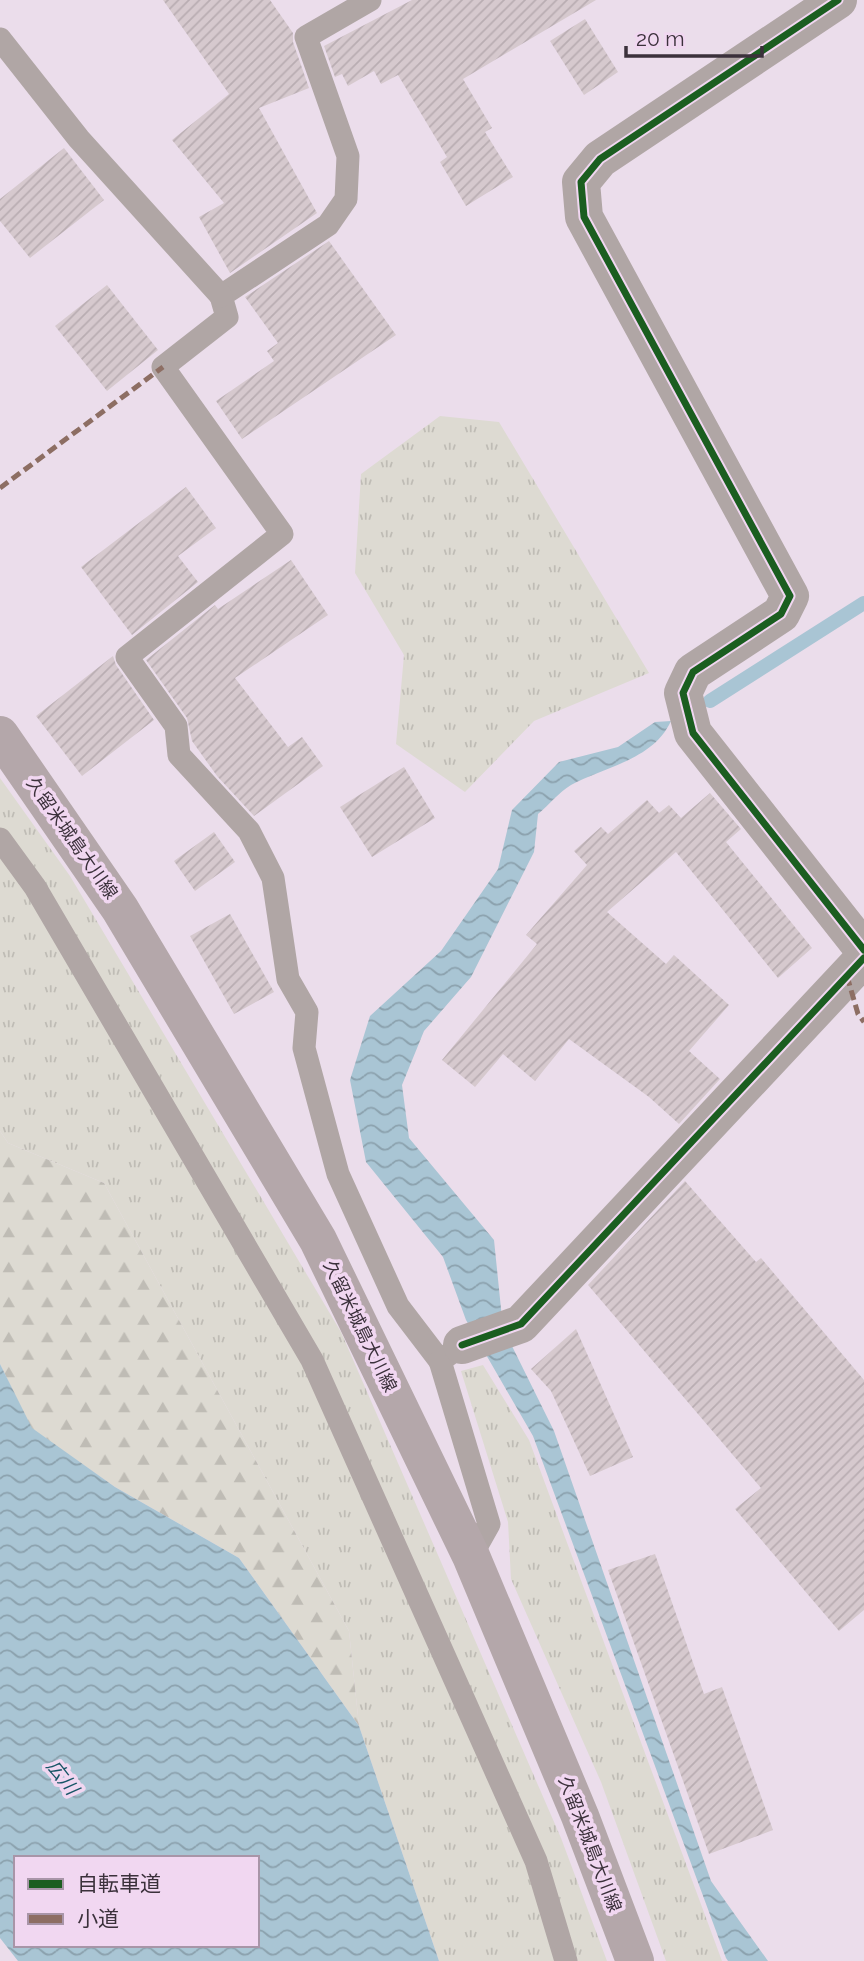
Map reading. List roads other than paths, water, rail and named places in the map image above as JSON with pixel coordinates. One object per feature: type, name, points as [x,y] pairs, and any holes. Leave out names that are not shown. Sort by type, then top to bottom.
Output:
[{"type":"main road","name":"久留米城島大川線","points":[[0,736],[120,909],[318,1240],[471,1556],[580,1816],[635,1961]]},
{"type":"street","points":[[838,0],[600,159],[580,182],[584,216],[790,596],[780,614],[693,672],[683,692],[693,733],[864,950]]},
{"type":"street","points":[[451,1353],[521,1324],[864,958]]},
{"type":"lane","points":[[221,296],[328,225],[346,199],[348,156],[306,37],[370,0]]},
{"type":"lane","points":[[0,39],[79,139],[221,296],[227,317],[163,367],[282,534],[127,657],[176,726],[179,755],[249,831],[273,878],[288,979],[307,1012],[304,1048],[338,1174],[398,1306],[451,1353],[489,1524],[471,1556]]},
{"type":"lane","points":[[0,839],[35,887],[312,1360],[536,1861],[566,1961]]},
{"type":"water","points":[[671,721],[653,745],[571,785],[538,814],[534,852],[471,977],[424,1031],[402,1085],[409,1138],[494,1240],[503,1328],[554,1431],[711,1881],[768,1961],[728,1961],[726,1958],[533,1436],[466,1320],[443,1257],[366,1162],[350,1080],[370,1016],[441,951],[498,869],[512,810],[559,762],[618,747],[655,722]]},
{"type":"water","name":"広川","points":[[0,1364],[32,1428],[115,1487],[239,1558],[359,1726],[439,1961],[18,1961],[0,1938]]},
{"type":"waterway","points":[[710,701],[864,603]]}]
